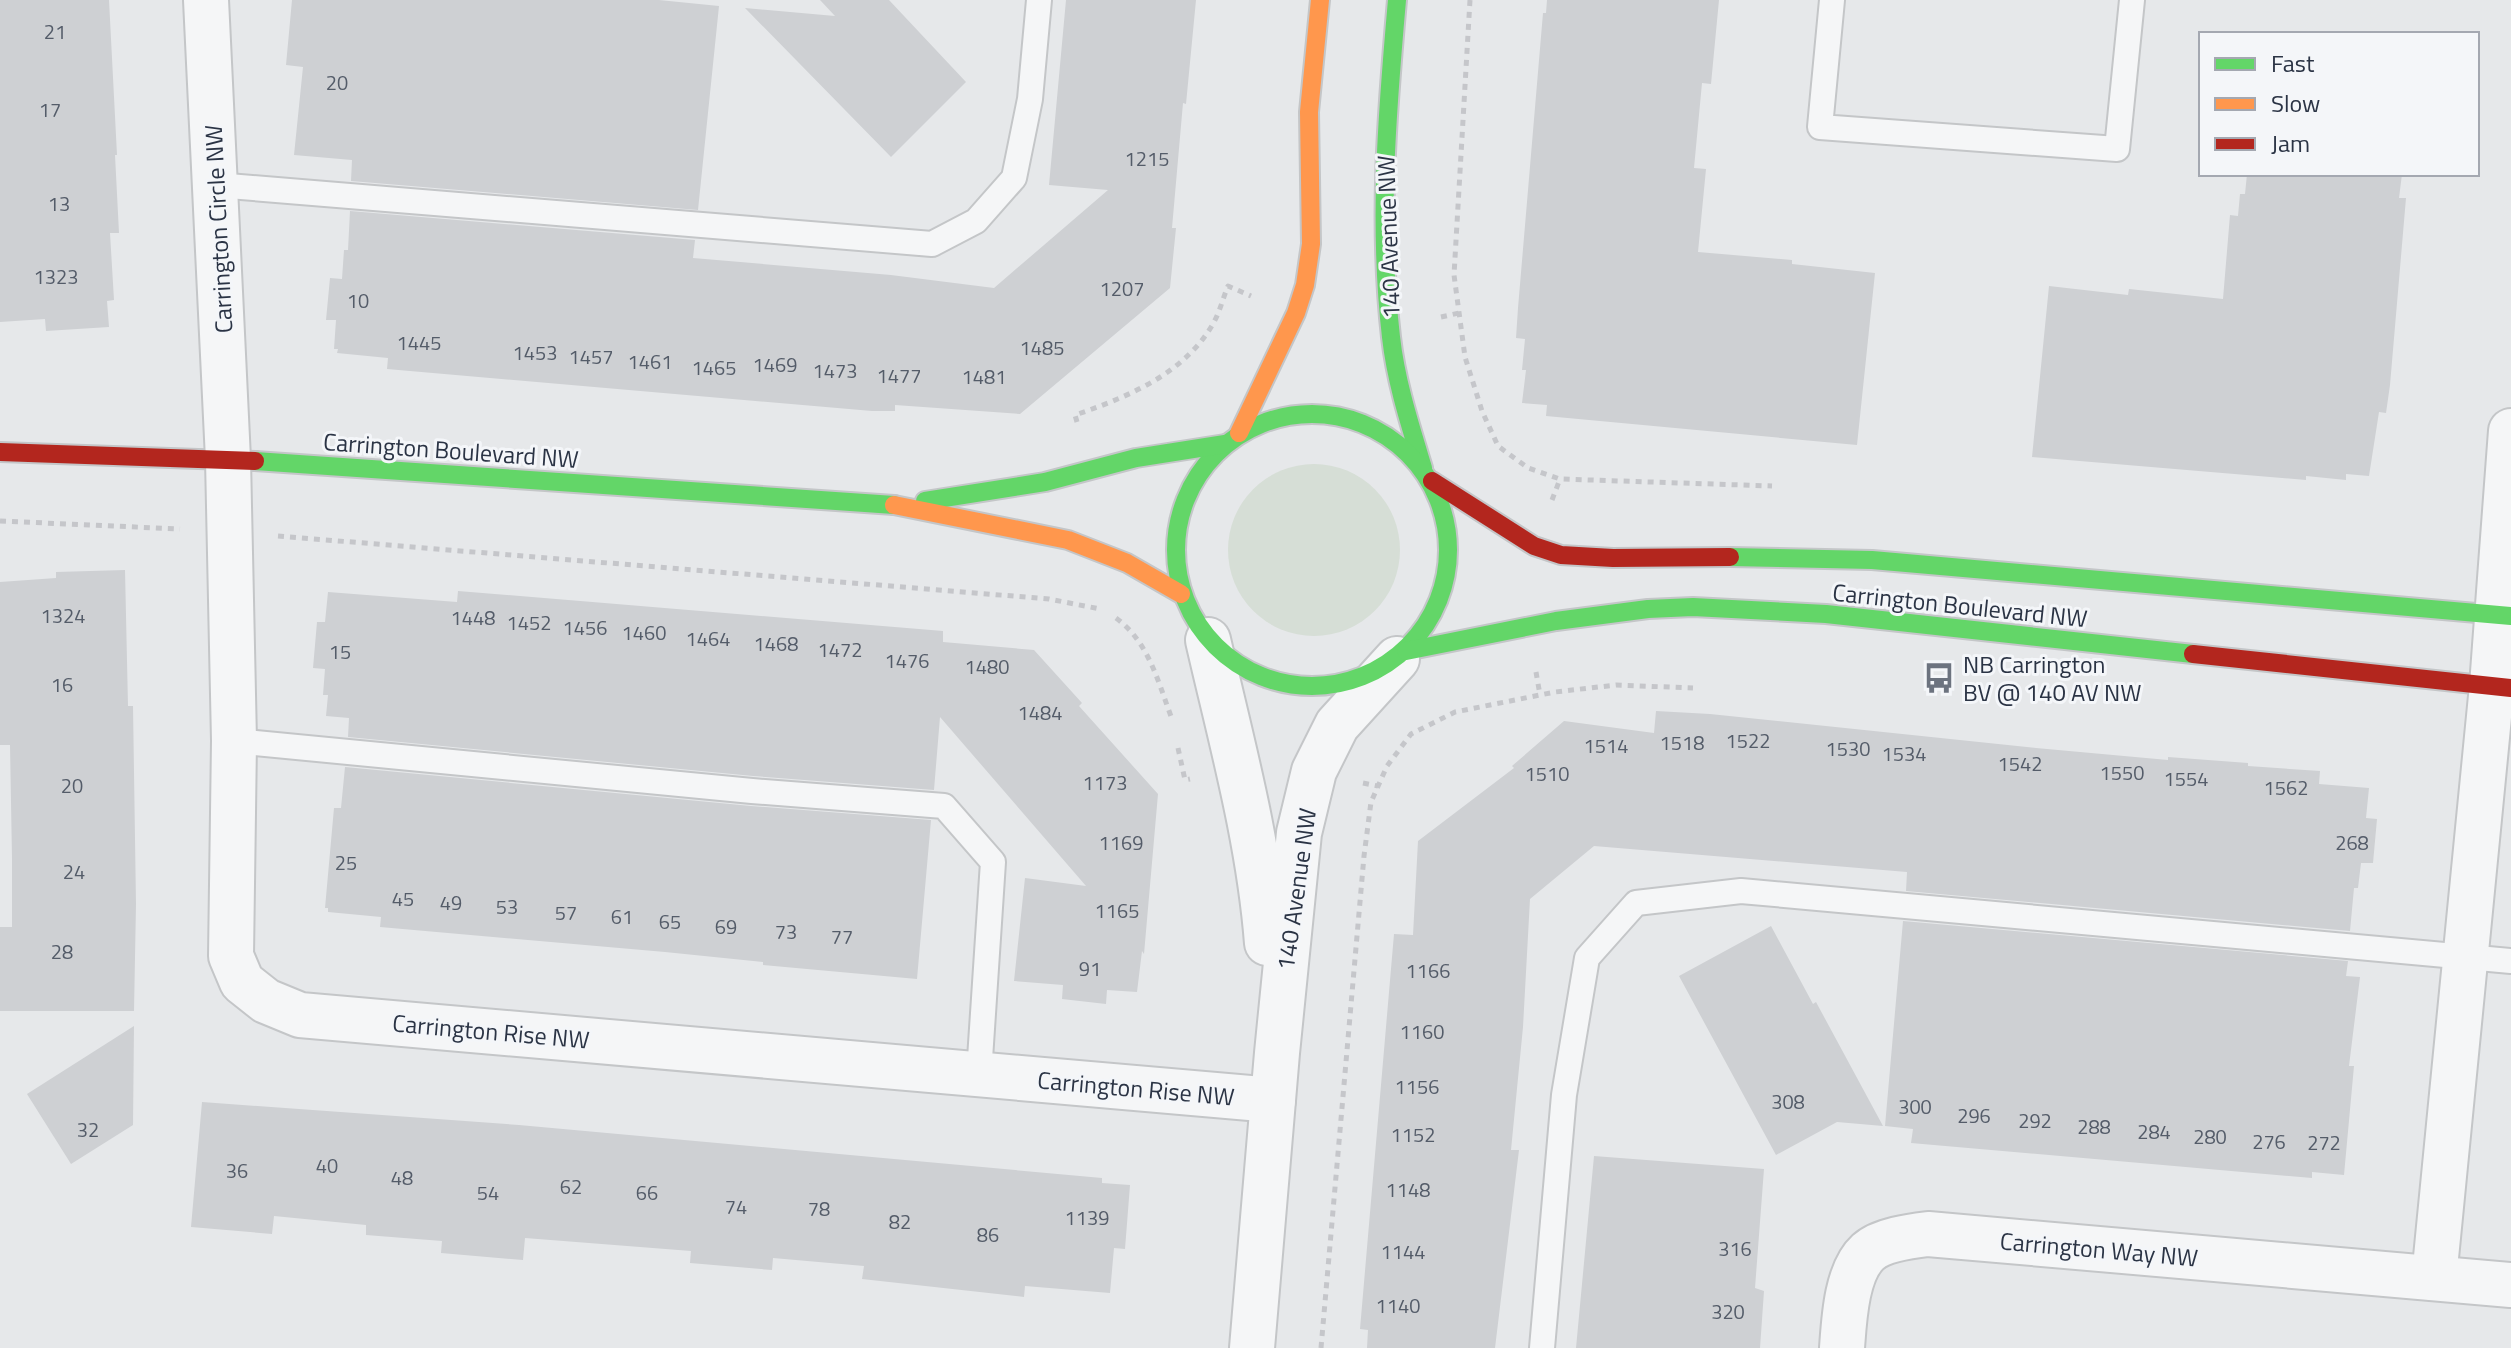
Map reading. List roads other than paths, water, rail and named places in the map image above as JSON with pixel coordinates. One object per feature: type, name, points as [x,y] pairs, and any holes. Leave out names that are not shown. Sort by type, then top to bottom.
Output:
[{"type":"street","name":"Carrington Circle NW","points":[[206,0],[228,459]]},
{"type":"street","name":"140 Avenue NW","points":[[1277,1053],[1264,897],[1208,640],[1181,594],[1175,546],[1184,498],[1203,469],[1232,439],[1296,313],[1305,285],[1311,244],[1309,112],[1320,0]]},
{"type":"street","name":"140 Avenue NW","points":[[1252,1348],[1292,886],[1299,833],[1314,771],[1337,725],[1434,614],[1448,571],[1448,525],[1401,395],[1391,338],[1384,243],[1384,154],[1397,0]]},
{"type":"street","name":"140 Avenue NW","points":[[1232,439],[1276,417],[1331,413],[1384,432],[1428,476]]},
{"type":"street","points":[[2434,1278],[2465,957],[2502,687],[2511,431]]},
{"type":"street","name":"Carrington Boulevard NW","points":[[899,505],[1045,482],[1136,458],[1232,439]]},
{"type":"street","name":"Carrington Boulevard NW","points":[[0,452],[228,459],[899,505],[1068,540],[1127,563],[1181,594]]},
{"type":"street","name":"Carrington Rise NW","points":[[228,459],[234,741],[231,956],[242,982],[266,1001],[300,1015],[1273,1100]]},
{"type":"street","name":"Carrington Boulevard NW","points":[[1428,476],[1534,546],[1561,555],[1872,560],[2504,615]]},
{"type":"street","name":"Carrington Boulevard NW","points":[[1401,655],[1528,625],[1650,609],[1730,608],[1826,614],[2502,687]]},
{"type":"street","name":"140 Avenue NW","points":[[1208,640],[1247,672],[1298,687],[1350,682],[1401,655]]},
{"type":"street","name":"Carrington Way NW","points":[[1842,1348],[1852,1278],[1868,1252],[1899,1238],[1928,1234],[2511,1285]]},
{"type":"lane","points":[[216,185],[932,244],[976,221],[1014,178],[1030,99],[1039,0]]},
{"type":"lane","points":[[1832,0],[1820,127],[2117,149],[2132,0]]},
{"type":"lane","points":[[234,741],[752,791],[944,806],[993,862],[979,1074]]},
{"type":"lane","points":[[1542,1348],[1564,1095],[1587,958],[1636,903],[1741,891],[2511,961]]},
{"type":"place","name":"NB Carrington BV @ 140 AV NW","points":[[1939,678]]}]
